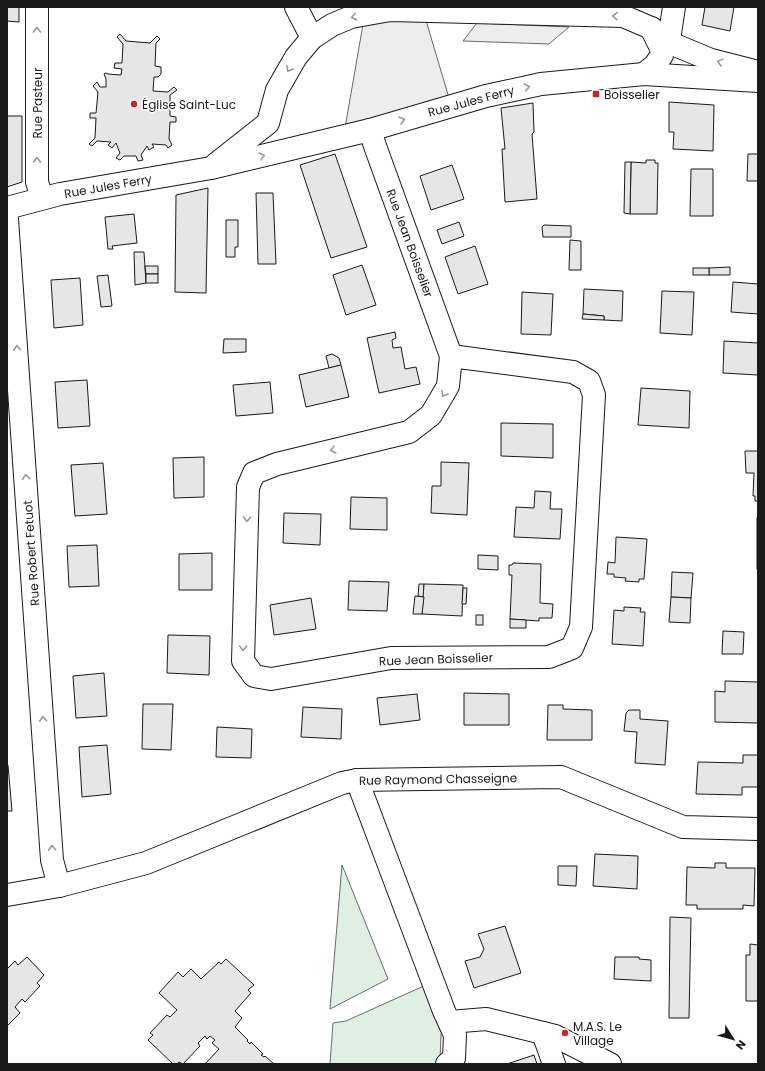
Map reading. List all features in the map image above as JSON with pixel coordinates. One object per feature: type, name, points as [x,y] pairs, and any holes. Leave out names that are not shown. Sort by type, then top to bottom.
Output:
[{"type":"street","name":"Rue Pasteur","points":[[37,7],[37,182],[42,198]]},
{"type":"street","points":[[296,7],[312,38]]},
{"type":"street","points":[[669,40],[674,7]]},
{"type":"street","points":[[300,146],[283,137],[268,123],[277,90],[296,57],[312,38],[332,25],[351,17],[390,10],[623,16],[651,28],[675,45],[711,60],[758,72]]},
{"type":"street","points":[[644,74],[656,65],[662,55],[661,48],[651,28]]},
{"type":"street","name":"Rue Jules Ferry","points":[[7,208],[60,194],[210,168],[370,130],[486,96],[541,84],[644,74],[758,81]]},
{"type":"street","name":"Rue Jules Ferry","points":[[210,168],[268,123]]},
{"type":"street","name":"Rue Jean Boisselier","points":[[370,130],[374,146],[451,356],[448,386],[431,415],[409,432],[277,464],[254,473],[248,487],[243,660],[254,676],[271,679],[391,658],[549,657],[572,648],[581,627],[594,395],[589,381],[573,372],[451,356]]},
{"type":"street","name":"Rue Robert Fetuot","points":[[7,219],[52,860],[59,886]]},
{"type":"street","name":"Rue Raymond Chasseigne","points":[[7,895],[59,886],[146,863],[342,783],[357,780],[560,777],[683,827],[758,829]]},
{"type":"street","points":[[357,780],[444,1011],[455,1035],[454,1058],[447,1064]]},
{"type":"street","points":[[450,1022],[486,1019],[555,1036],[610,1064]]},
{"type":"street","points":[[543,1033],[554,1064]]},
{"type":"green space","points":[[342,865],[388,979],[330,1009]]},
{"type":"green space","points":[[426,985],[447,1028],[441,1034],[440,1060],[459,1064],[330,1064],[333,1023],[346,1021]]},
{"type":"shaded area","points":[[366,7],[422,7],[449,98],[345,128]]},
{"type":"shaded area","points":[[477,23],[569,27],[549,44],[463,41]]},
{"type":"building","points":[[7,7],[19,7],[19,22],[7,21]]},
{"type":"building","points":[[705,7],[734,7],[730,31],[702,25]]},
{"type":"building","name":"Église Saint-Luc","points":[[120,34],[126,41],[150,43],[157,36],[160,39],[156,43],[155,66],[161,67],[161,74],[158,77],[154,77],[153,91],[168,92],[174,87],[177,90],[170,95],[170,116],[176,117],[176,122],[170,122],[169,139],[172,145],[168,148],[166,145],[152,144],[154,147],[149,150],[147,146],[141,155],[143,160],[138,161],[136,156],[124,156],[120,160],[116,158],[120,153],[116,143],[112,148],[108,145],[111,142],[97,141],[92,146],[89,144],[95,138],[96,118],[90,118],[90,113],[96,113],[98,92],[93,86],[97,82],[100,87],[106,87],[106,79],[104,74],[106,73],[121,75],[122,69],[114,68],[115,63],[122,63],[123,44],[117,37]]},
{"type":"building","points":[[669,102],[714,105],[713,151],[673,149],[674,132],[669,132]]},
{"type":"building","points":[[533,103],[534,132],[532,134],[537,199],[505,202],[502,149],[505,149],[501,108]]},
{"type":"building","points":[[7,116],[22,116],[22,182],[7,187]]},
{"type":"building","points":[[335,154],[367,247],[331,258],[300,165]]},
{"type":"building","points":[[748,154],[758,154],[758,181],[747,181]]},
{"type":"building","points":[[646,160],[655,160],[655,163],[658,163],[657,214],[630,214],[631,162],[646,163]]},
{"type":"building","points":[[625,162],[631,162],[630,214],[624,213]]},
{"type":"building","points":[[452,165],[464,199],[431,210],[420,176]]},
{"type":"building","points":[[691,169],[713,169],[713,216],[690,216]]},
{"type":"building","points":[[208,188],[206,293],[175,292],[176,195]]},
{"type":"building","points":[[256,193],[273,193],[276,264],[258,264]]},
{"type":"building","points":[[134,214],[137,243],[112,246],[113,249],[108,249],[105,217]]},
{"type":"building","points":[[226,220],[238,220],[238,247],[235,247],[235,257],[226,257]]},
{"type":"building","points":[[459,222],[464,236],[442,244],[437,230]]},
{"type":"building","points":[[544,225],[571,226],[571,237],[543,237],[542,227]]},
{"type":"building","points":[[570,240],[581,241],[581,270],[569,270]]},
{"type":"building","points":[[475,246],[488,284],[458,294],[445,257]]},
{"type":"building","points":[[134,252],[144,252],[146,283],[135,285]]},
{"type":"building","points":[[362,265],[376,305],[346,315],[333,275]]},
{"type":"building","points":[[145,266],[158,266],[158,274],[146,274]]},
{"type":"building","points":[[730,267],[730,275],[709,275],[709,268]]},
{"type":"building","points":[[693,268],[709,268],[709,275],[693,275]]},
{"type":"building","points":[[146,274],[158,274],[158,283],[146,283]]},
{"type":"building","points":[[108,275],[112,306],[101,307],[97,276]]},
{"type":"building","points":[[80,278],[83,325],[54,328],[51,280]]},
{"type":"building","points":[[733,282],[758,284],[758,314],[731,312]]},
{"type":"building","points":[[584,289],[623,291],[622,321],[604,320],[604,316],[583,314]]},
{"type":"building","points":[[662,291],[694,292],[692,335],[660,333]]},
{"type":"building","points":[[522,292],[553,294],[551,335],[521,334]]},
{"type":"building","points":[[583,314],[604,316],[604,320],[582,319]]},
{"type":"building","points":[[395,332],[396,338],[392,340],[393,348],[401,347],[405,369],[416,367],[420,384],[379,393],[367,338]]},
{"type":"building","points":[[224,339],[246,339],[246,352],[223,353]]},
{"type":"building","points":[[724,341],[758,343],[758,375],[723,373]]},
{"type":"building","points":[[332,354],[339,358],[341,365],[329,368],[326,356]]},
{"type":"building","points":[[341,365],[349,397],[306,407],[299,375]]},
{"type":"building","points":[[87,380],[90,426],[58,428],[55,382]]},
{"type":"building","points":[[270,382],[273,413],[236,416],[233,385]]},
{"type":"building","points":[[641,388],[690,391],[689,428],[638,425]]},
{"type":"building","points":[[501,423],[553,424],[553,458],[501,456]]},
{"type":"building","points":[[745,451],[758,451],[758,501],[755,501],[755,496],[753,496],[754,473],[746,473]]},
{"type":"building","points":[[204,457],[204,497],[174,498],[173,458]]},
{"type":"building","points":[[441,462],[469,463],[467,515],[431,513],[432,486],[441,486]]},
{"type":"building","points":[[103,463],[107,514],[75,516],[71,465]]},
{"type":"building","points":[[535,491],[551,492],[550,509],[562,509],[560,539],[514,537],[516,507],[534,508]]},
{"type":"building","points":[[351,497],[387,498],[387,530],[350,529]]},
{"type":"building","points":[[284,513],[321,514],[320,545],[283,543]]},
{"type":"building","points":[[758,518],[758,569],[757,569]]},
{"type":"building","points":[[616,537],[647,539],[644,579],[639,579],[639,582],[625,581],[626,578],[614,577],[614,574],[607,574],[608,562],[615,563]]},
{"type":"building","points":[[97,545],[99,586],[69,587],[67,546]]},
{"type":"building","points":[[212,553],[212,590],[179,590],[179,554]]},
{"type":"building","points":[[478,555],[498,556],[498,570],[478,569]]},
{"type":"building","points":[[513,563],[541,564],[540,603],[553,604],[552,618],[539,618],[539,621],[510,619],[512,575],[509,575],[509,565],[512,565]]},
{"type":"building","points":[[672,572],[693,573],[691,598],[671,597]]},
{"type":"building","points":[[349,581],[389,582],[387,611],[348,610]]},
{"type":"building","points":[[419,584],[424,584],[424,597],[418,596]]},
{"type":"building","points":[[424,584],[463,585],[462,616],[422,614]]},
{"type":"building","points":[[463,588],[467,588],[466,604],[462,604]]},
{"type":"building","points":[[415,596],[424,597],[422,614],[413,614]]},
{"type":"building","points":[[671,597],[691,598],[690,623],[669,622]]},
{"type":"building","points":[[311,598],[316,629],[274,635],[270,605]]},
{"type":"building","points":[[624,607],[641,608],[640,612],[645,612],[643,646],[612,644],[614,610],[624,611]]},
{"type":"building","points":[[476,615],[483,615],[483,625],[476,625]]},
{"type":"building","points":[[510,619],[526,620],[526,628],[510,628]]},
{"type":"building","points":[[723,631],[744,632],[743,654],[722,654]]},
{"type":"building","points":[[168,635],[210,636],[209,675],[167,673]]},
{"type":"building","points":[[104,673],[107,716],[76,718],[73,676]]},
{"type":"building","points":[[725,681],[758,682],[758,723],[715,722],[715,691],[725,692]]},
{"type":"building","points":[[464,693],[509,694],[509,725],[464,725]]},
{"type":"building","points":[[417,694],[420,720],[380,725],[377,698]]},
{"type":"building","points":[[143,704],[173,704],[171,750],[142,749]]},
{"type":"building","points":[[548,705],[563,705],[563,709],[592,710],[592,740],[547,740]]},
{"type":"building","points":[[303,707],[342,709],[341,739],[301,737]]},
{"type":"building","points":[[629,710],[640,710],[640,719],[668,721],[665,765],[635,763],[637,732],[624,731],[626,713]]},
{"type":"building","points":[[217,727],[252,729],[251,758],[216,757]]},
{"type":"building","points":[[107,745],[111,794],[82,797],[79,747]]},
{"type":"building","points":[[743,755],[758,755],[758,787],[742,787],[742,795],[696,794],[698,762],[743,763]]},
{"type":"building","points":[[8,765],[12,811],[7,811]]},
{"type":"building","points":[[595,854],[638,856],[637,889],[593,886]]},
{"type":"building","points":[[715,863],[726,863],[726,868],[755,868],[754,906],[743,905],[743,909],[697,909],[697,905],[686,905],[687,867],[715,868]]},
{"type":"building","points":[[558,866],[577,866],[576,886],[558,885]]},
{"type":"building","points":[[670,917],[691,918],[689,1018],[669,1018]]},
{"type":"building","points":[[505,926],[521,973],[474,988],[465,961],[480,957],[484,949],[478,934]]},
{"type":"building","points":[[750,944],[758,945],[758,1001],[746,1001],[746,955],[750,955]]},
{"type":"building","points":[[27,957],[44,975],[37,983],[40,986],[25,1002],[22,999],[15,1007],[20,1013],[7,1026],[7,969],[15,961],[18,965]]},
{"type":"building","points":[[615,957],[639,957],[639,959],[651,960],[651,981],[614,979]]},
{"type":"building","points":[[226,959],[254,985],[248,990],[251,993],[235,1011],[242,1018],[235,1027],[250,1044],[251,1042],[263,1054],[261,1055],[264,1057],[265,1056],[274,1064],[205,1064],[219,1049],[212,1043],[215,1040],[210,1036],[207,1039],[205,1036],[198,1043],[200,1046],[183,1064],[179,1062],[177,1064],[173,1064],[148,1040],[153,1035],[150,1033],[167,1015],[170,1017],[177,1010],[159,993],[178,972],[183,977],[191,969],[201,979],[219,962],[221,964]]},
{"type":"building","points":[[534,1055],[537,1064],[507,1064]]},
{"type":"place","name":"Boisselier","points":[[596,94]]},
{"type":"place","name":"Église Saint-Luc","points":[[134,104]]},
{"type":"place","name":"M.A.S. Le Village","points":[[565,1033]]}]
